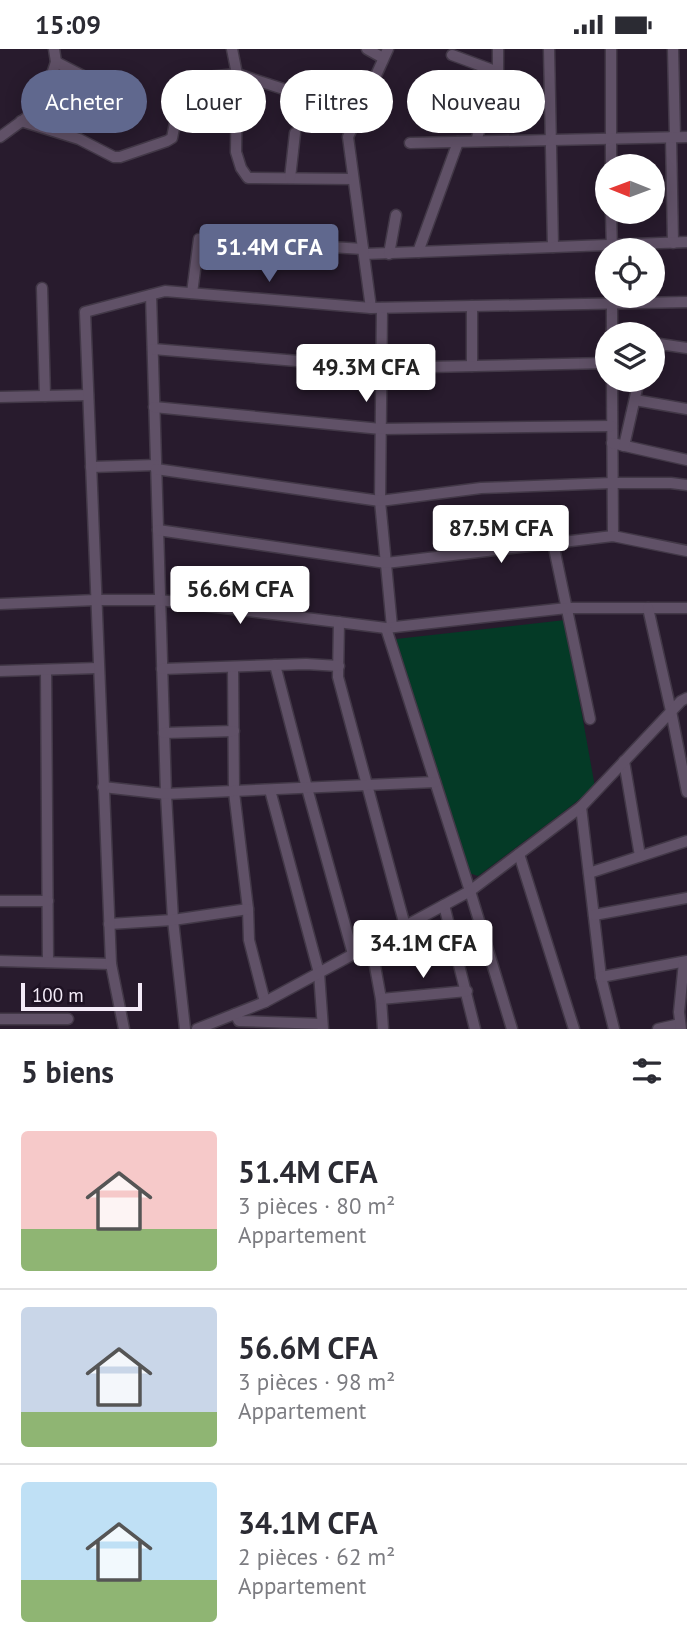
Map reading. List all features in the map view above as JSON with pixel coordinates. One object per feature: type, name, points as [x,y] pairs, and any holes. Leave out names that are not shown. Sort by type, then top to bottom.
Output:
[{"type":"street","points":[[53,70],[56,62],[54,49]]},
{"type":"street","points":[[232,49],[236,70]]},
{"type":"street","points":[[367,49],[386,53],[378,70]]},
{"type":"street","points":[[498,49],[498,70]]},
{"type":"street","points":[[549,49],[554,247]]},
{"type":"street","points":[[611,49],[611,154]]},
{"type":"street","points":[[673,49],[673,243]]},
{"type":"street","points":[[452,55],[493,70]]},
{"type":"street","points":[[56,62],[71,70]]},
{"type":"street","points":[[0,137],[21,121]]},
{"type":"street","points":[[60,133],[79,139],[114,157],[120,157],[172,138],[173,133]]},
{"type":"street","points":[[236,133],[236,152],[241,168],[248,178],[354,179]]},
{"type":"street","points":[[290,178],[295,133]]},
{"type":"street","points":[[350,133],[348,137],[371,308]]},
{"type":"street","points":[[476,141],[479,133]]},
{"type":"street","points":[[410,143],[687,137]]},
{"type":"street","points":[[418,252],[458,142]]},
{"type":"street","points":[[389,254],[396,215]]},
{"type":"street","points":[[192,293],[199,239],[389,254],[595,248]]},
{"type":"street","points":[[665,244],[687,242]]},
{"type":"street","points":[[42,288],[45,396]]},
{"type":"street","points":[[124,1029],[111,964],[85,312],[165,291],[371,308],[595,300]]},
{"type":"street","points":[[151,295],[166,794],[173,920],[185,1029]]},
{"type":"street","points":[[665,301],[687,302]]},
{"type":"street","points":[[472,306],[472,366]]},
{"type":"street","points":[[382,308],[380,501],[389,627],[512,1029]]},
{"type":"street","points":[[665,345],[687,348]]},
{"type":"street","points":[[152,349],[382,368],[595,363]]},
{"type":"street","points":[[612,392],[612,536]]},
{"type":"street","points":[[624,446],[637,392]]},
{"type":"street","points":[[0,397],[88,395]]},
{"type":"street","points":[[635,400],[687,409]]},
{"type":"street","points":[[154,407],[381,429],[612,426]]},
{"type":"street","points":[[612,443],[687,460]]},
{"type":"street","points":[[91,467],[156,467],[380,501],[481,488],[612,483],[687,485]]},
{"type":"street","points":[[158,530],[386,563],[612,536],[687,551]]},
{"type":"street","points":[[553,543],[590,719]]},
{"type":"street","points":[[0,604],[160,600],[389,627],[567,608],[687,608]]},
{"type":"street","points":[[648,608],[685,772],[687,792]]},
{"type":"street","points":[[339,622],[338,677],[405,926]]},
{"type":"street","points":[[162,669],[306,664],[339,666]]},
{"type":"street","points":[[275,665],[353,954]]},
{"type":"street","points":[[233,667],[234,792],[248,909],[249,940],[265,1002]]},
{"type":"street","points":[[0,671],[99,668]]},
{"type":"street","points":[[46,670],[48,962]]},
{"type":"street","points":[[200,1028],[265,1002],[470,891],[581,807],[671,711],[687,698]]},
{"type":"street","points":[[164,733],[234,731]]},
{"type":"street","points":[[624,761],[640,856]]},
{"type":"street","points":[[103,787],[166,794],[435,782]]},
{"type":"street","points":[[234,1014],[239,1021],[323,1027],[319,973],[270,790]]},
{"type":"street","points":[[581,807],[601,977],[614,1029]]},
{"type":"street","points":[[589,873],[687,841]]},
{"type":"street","points":[[519,854],[574,1029]]},
{"type":"street","points":[[594,915],[687,898]]},
{"type":"street","points":[[0,901],[48,901]]},
{"type":"street","points":[[444,905],[475,1029]]},
{"type":"street","points":[[109,924],[173,920],[248,909]]},
{"type":"street","points":[[371,944],[381,999],[383,1029]]},
{"type":"street","points":[[0,961],[111,964]]},
{"type":"street","points":[[601,977],[685,962],[679,1012],[681,1026],[658,1029]]},
{"type":"street","points":[[381,999],[467,991]]},
{"type":"street","points":[[0,1019],[68,1019]]},
{"type":"green space","points":[[565,620],[595,787],[478,876],[469,873],[396,639]]}]
